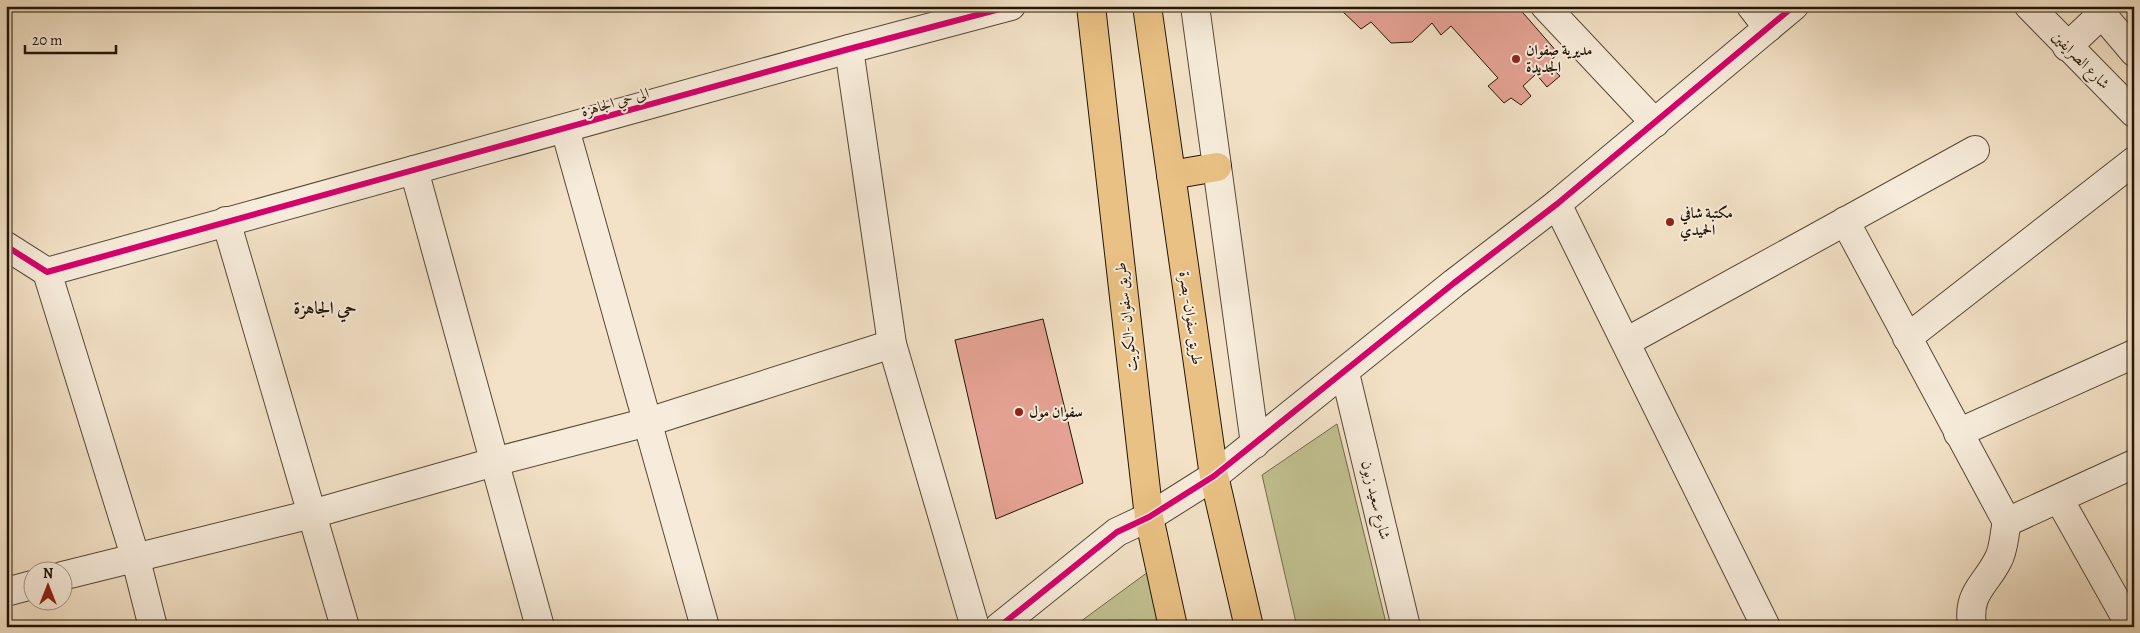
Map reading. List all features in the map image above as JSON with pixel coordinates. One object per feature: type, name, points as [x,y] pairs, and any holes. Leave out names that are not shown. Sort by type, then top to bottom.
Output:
[{"type":"highway","name":"طريق سفوان -الكويت","points":[[1091,6],[1149,517],[1173,627]]},
{"type":"highway","name":"طريق سفوان- بصرة","points":[[1147,6],[1214,476],[1249,627]]},
{"type":"highway","points":[[1171,175],[1217,167]]},
{"type":"street","name":"الى حي الجاهزة","points":[[47,272],[849,49],[1011,6]]},
{"type":"street","points":[[1195,6],[1255,444]]},
{"type":"street","points":[[1545,6],[1655,123]]},
{"type":"street","points":[[1751,6],[1768,28]]},
{"type":"street","points":[[999,627],[1118,532],[1149,517],[1214,476],[1255,444],[1454,283],[1557,204],[1794,6]]},
{"type":"street","name":"شارع الصرايفين","points":[[2029,6],[2067,47],[2134,112]]},
{"type":"street","points":[[2067,47],[2099,10],[2134,52]]},
{"type":"street","points":[[849,49],[892,344],[975,627]]},
{"type":"street","points":[[565,129],[705,627]]},
{"type":"street","points":[[1626,342],[1975,150]]},
{"type":"street","points":[[1907,338],[2134,161]]},
{"type":"street","points":[[414,170],[540,627]]},
{"type":"street","points":[[1557,204],[1766,627]]},
{"type":"street","points":[[226,221],[345,627]]},
{"type":"street","points":[[1845,221],[2007,522],[1999,560],[1977,590],[1973,603],[1972,627]]},
{"type":"street","points":[[6,246],[47,272],[135,556],[153,627]]},
{"type":"street","points":[[72,573],[135,556],[312,514],[494,462],[648,422],[892,344]]},
{"type":"street","points":[[1958,433],[2134,354]]},
{"type":"street","name":"شارع سعيد زبون","points":[[1345,373],[1406,627]]},
{"type":"street","points":[[2007,522],[2134,464]]},
{"type":"street","points":[[2058,500],[2130,627]]},
{"type":"street","points":[[6,592],[22,588]]},
{"type":"shaded area","points":[[1337,424],[1387,627],[1297,627],[1262,475]]},
{"type":"shaded area","points":[[1148,572],[1159,627],[1073,627]]},
{"type":"building","name":"مديرية صفوان الجديدة","points":[[1344,6],[1517,6],[1558,53],[1548,64],[1560,76],[1547,87],[1536,74],[1523,86],[1531,96],[1521,105],[1511,98],[1504,103],[1488,86],[1498,78],[1451,26],[1441,35],[1432,23],[1412,42],[1391,43],[1371,22],[1361,29],[1340,9]]},
{"type":"building","name":"سفوان مول","points":[[1043,319],[1083,483],[996,519],[955,340]]},
{"type":"cycle path","points":[[6,246],[47,272],[849,49],[1011,6]]},
{"type":"cycle path","points":[[999,627],[1117,532],[1149,517],[1214,476],[1454,283],[1557,204],[1794,6]]},
{"type":"place","name":"مديرية صفوان الجديدة","points":[[1516,59]]},
{"type":"place","name":"مكتبة شافي الحميدي","points":[[1670,222]]},
{"type":"place","name":"سفوان مول","points":[[1019,412]]},
{"type":"district","name":"حي الجاهزة","points":[[325,308]]}]
